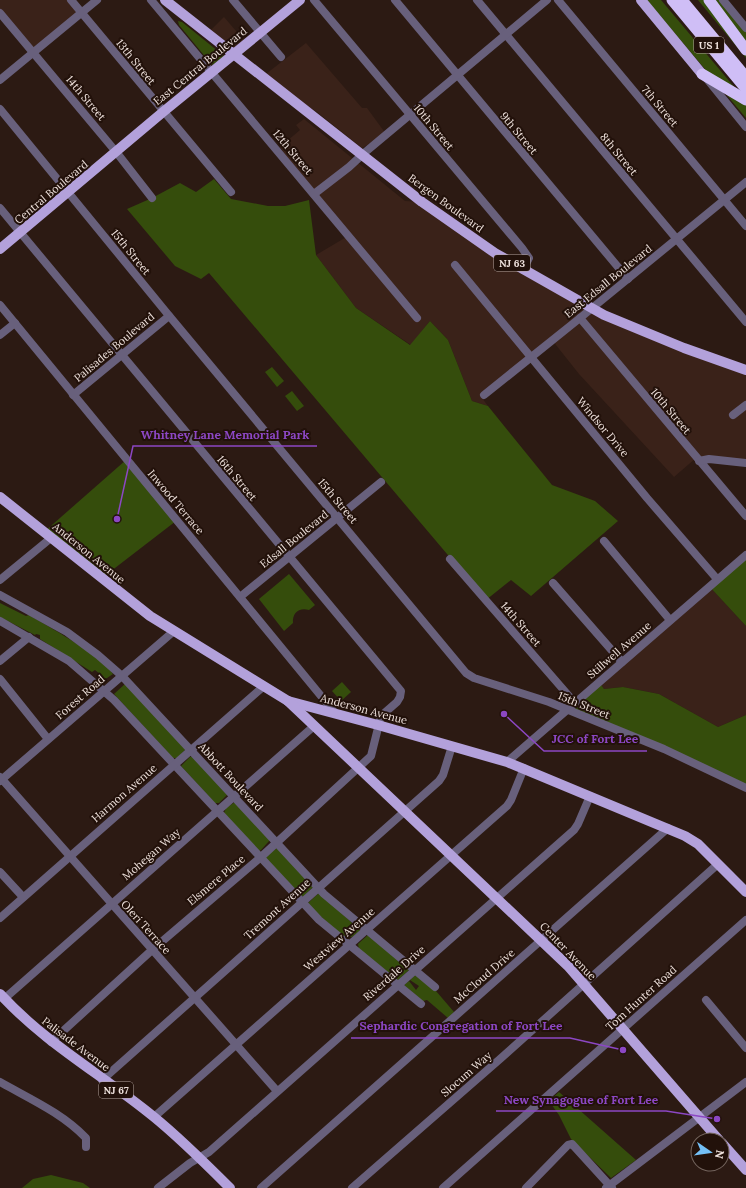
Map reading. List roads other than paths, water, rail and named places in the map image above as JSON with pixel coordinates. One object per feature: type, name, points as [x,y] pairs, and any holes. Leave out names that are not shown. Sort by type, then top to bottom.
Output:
[{"type":"highway","name":"US 1","points":[[672,0],[746,89]]},
{"type":"highway","name":"US 1","points":[[682,0],[746,76]]},
{"type":"highway","points":[[709,0],[746,50]]},
{"type":"highway","points":[[702,74],[746,100]]},
{"type":"main road","name":"Bergen Boulevard","points":[[165,0],[233,55],[439,214],[523,270],[592,309],[684,348],[746,370]]},
{"type":"main road","name":"East Central Boulevard","points":[[117,153],[163,112],[300,0]]},
{"type":"main road","points":[[641,0],[702,74]]},
{"type":"main road","name":"Central Boulevard","points":[[0,250],[117,153]]},
{"type":"main road","name":"Anderson Avenue","points":[[0,498],[150,616],[288,701],[507,762],[668,828],[698,844],[746,892]]},
{"type":"main road","name":"Center Avenue","points":[[288,701],[357,768],[386,792],[568,966],[624,1028],[712,1132]]},
{"type":"main road","name":"Palisade Avenue","points":[[2,997],[51,1042],[154,1117],[200,1158],[230,1188]]},
{"type":"main road","points":[[730,1152],[746,1170]]},
{"type":"street","name":"13th Street","points":[[71,0],[230,192]]},
{"type":"street","points":[[0,80],[96,0]]},
{"type":"street","name":"12th Street","points":[[151,0],[417,318]]},
{"type":"street","points":[[233,0],[281,57]]},
{"type":"street","name":"10th Street","points":[[314,0],[529,257],[523,270]]},
{"type":"street","name":"9th Street","points":[[395,0],[456,76],[628,279]]},
{"type":"street","name":"8th Street","points":[[477,0],[746,322]]},
{"type":"street","points":[[314,194],[349,167],[362,154],[547,0]]},
{"type":"street","name":"7th Street","points":[[558,0],[746,226]]},
{"type":"street","points":[[723,0],[746,28]]},
{"type":"street","name":"14th Street","points":[[0,13],[117,153],[152,198]]},
{"type":"street","points":[[702,74],[746,127]]},
{"type":"street","name":"15th Street","points":[[0,109],[169,316],[466,673],[474,678],[530,695],[567,709],[664,749],[746,788]]},
{"type":"street","name":"East Edsall Boulevard","points":[[484,395],[592,309],[746,182]]},
{"type":"street","name":"16th Street","points":[[0,208],[288,558],[401,691],[397,702],[381,716],[378,725]]},
{"type":"street","name":"Windsor Drive","points":[[455,265],[659,512],[717,579]]},
{"type":"street","name":"Inwood Terrace","points":[[0,305],[335,713]]},
{"type":"street","name":"Palisades Boulevard","points":[[73,395],[169,316]]},
{"type":"street","name":"10th Street","points":[[580,318],[746,516]]},
{"type":"street","points":[[0,335],[15,323]]},
{"type":"street","points":[[733,415],[746,405]]},
{"type":"street","points":[[699,461],[709,459],[746,463]]},
{"type":"street","name":"Edsall Boulevard","points":[[240,597],[381,482]]},
{"type":"street","points":[[0,580],[51,538]]},
{"type":"street","points":[[604,541],[670,620]]},
{"type":"street","name":"Stillwell Avenue","points":[[507,762],[746,555]]},
{"type":"street","name":"14th Street","points":[[450,559],[575,702]]},
{"type":"street","points":[[553,583],[622,662]]},
{"type":"street","name":"Abbott Boulevard","points":[[0,595],[83,643],[122,676],[276,843],[340,909],[435,987]]},
{"type":"street","points":[[0,621],[69,661],[104,691],[319,920],[421,1004]]},
{"type":"street","name":"Forest Road","points":[[1,779],[174,631]]},
{"type":"street","points":[[0,661],[29,637]]},
{"type":"street","points":[[0,679],[48,739]]},
{"type":"street","name":"Harmon Avenue","points":[[0,918],[264,686]]},
{"type":"street","points":[[371,756],[378,725]]},
{"type":"street","name":"Mohegan Way","points":[[2,997],[111,904],[314,726]]},
{"type":"street","name":"Tremont Avenue","points":[[102,1080],[301,902],[440,781],[452,746]]},
{"type":"street","name":"Elsmere Place","points":[[51,1042],[152,950],[261,857],[371,756]]},
{"type":"street","name":"Center Avenue","points":[[371,756],[366,766],[367,770],[386,792]]},
{"type":"street","name":"Westview Avenue","points":[[154,1117],[507,806],[511,800],[524,768]]},
{"type":"street","name":"Oleri Terrace","points":[[1,779],[277,1091]]},
{"type":"street","name":"Riverdale Drive","points":[[158,1188],[190,1163],[200,1158],[574,830],[590,796]]},
{"type":"street","name":"McCloud Drive","points":[[261,1188],[668,828]]},
{"type":"street","name":"Slocum Way","points":[[352,1188],[500,1059],[718,864]]},
{"type":"street","points":[[0,872],[23,898]]},
{"type":"street","name":"Tom Hunter Road","points":[[443,1188],[746,920]]},
{"type":"street","points":[[706,1000],[746,1048]]},
{"type":"street","points":[[0,1082],[72,1125],[86,1138],[86,1147]]},
{"type":"street","points":[[526,1188],[570,1144],[575,1145],[609,1187],[746,1082]]},
{"type":"place","name":"Whitney Lane Memorial Park","points":[[117,519]]},
{"type":"place","name":"JCC of Fort Lee","points":[[504,714]]},
{"type":"place","name":"Sephardic Congregation of Fort Lee","points":[[623,1050]]},
{"type":"place","name":"New Synagogue of Fort Lee","points":[[717,1119]]}]
